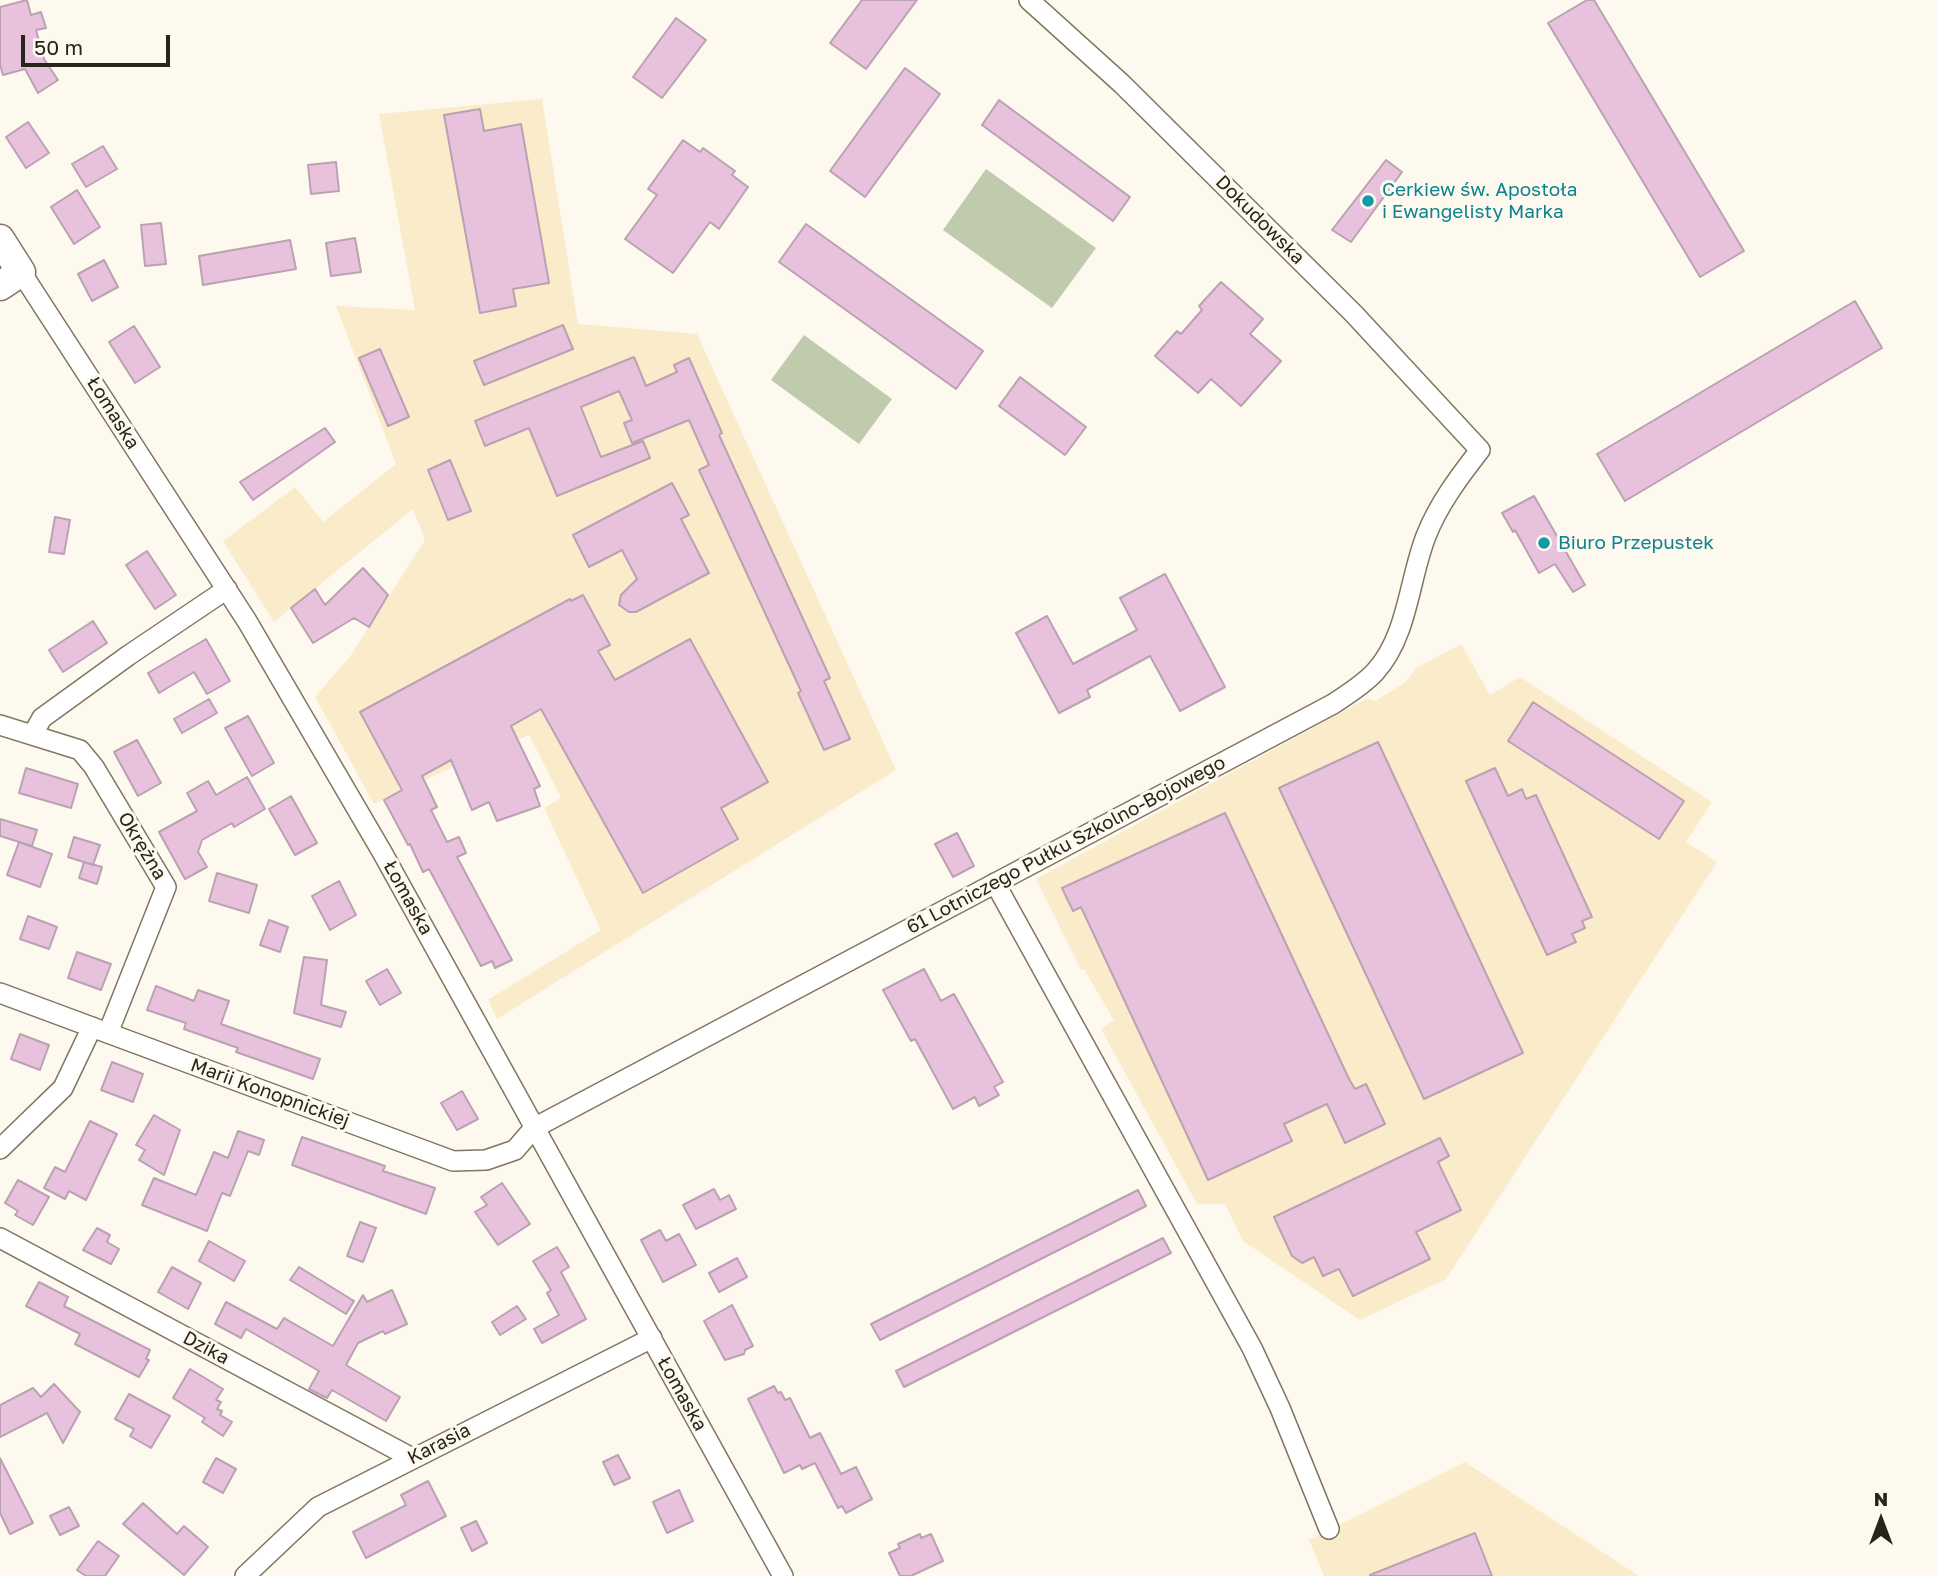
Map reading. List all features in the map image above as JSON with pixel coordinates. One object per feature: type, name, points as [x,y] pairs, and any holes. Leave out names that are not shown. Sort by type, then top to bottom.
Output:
[{"type":"street","name":"Dokudowska","points":[[1029,0],[1122,84],[1345,305],[1480,450]]},
{"type":"street","name":"Łomaska","points":[[0,239],[10,279],[227,589],[382,852],[783,1576]]},
{"type":"street","name":"61 Lotniczego Pułku Szkolno-Bojowego","points":[[534,1128],[1333,704],[1377,670],[1398,632],[1426,536],[1448,495],[1480,450]]},
{"type":"street","points":[[33,734],[42,718],[128,655],[227,589]]},
{"type":"street","name":"Okrężna","points":[[0,724],[80,750],[94,767],[166,887],[100,1030]]},
{"type":"street","points":[[995,883],[1252,1348],[1280,1408],[1329,1529]]},
{"type":"street","name":"Marii Konopnickiej","points":[[0,993],[453,1161],[486,1160],[515,1150],[534,1128]]},
{"type":"street","points":[[0,1150],[63,1088],[100,1030]]},
{"type":"street","name":"Dzika","points":[[0,1238],[412,1458]]},
{"type":"street","name":"Karasia","points":[[245,1576],[318,1507],[652,1338]]},
{"type":"shaded area","points":[[542,99],[578,324],[697,334],[896,770],[497,1019],[488,1000],[601,930],[544,808],[561,798],[529,735],[374,804],[315,697],[349,658],[425,540],[413,509],[274,622],[223,541],[295,487],[323,522],[396,464],[336,306],[415,310],[379,114]]},
{"type":"shaded area","points":[[1461,644],[1490,695],[1520,677],[1712,802],[1686,842],[1717,862],[1446,1279],[1360,1320],[1243,1241],[1225,1204],[1197,1204],[1101,1029],[1114,1020],[1084,969],[1081,970],[1036,879],[1366,699],[1375,701],[1406,682],[1416,668]]},
{"type":"shaded area","points":[[1465,1462],[1639,1576],[1324,1576],[1309,1540]]},
{"type":"green space","points":[[986,169],[1096,248],[1052,308],[943,230]]},
{"type":"green space","points":[[804,335],[892,399],[859,444],[771,380]]},
{"type":"building","points":[[27,0],[31,15],[41,12],[46,28],[36,30],[44,59],[58,80],[38,93],[25,69],[3,75],[0,65],[0,7]]},
{"type":"building","points":[[862,0],[917,0],[866,69],[830,43]]},
{"type":"building","points":[[1587,0],[1594,0],[1744,251],[1700,277],[1548,23]]},
{"type":"building","points":[[676,18],[706,40],[662,98],[633,77]]},
{"type":"building","points":[[905,68],[940,94],[865,197],[830,171]]},
{"type":"building","points":[[999,100],[1130,197],[1113,221],[982,125]]},
{"type":"building","points":[[480,109],[484,131],[521,124],[549,283],[513,289],[516,306],[480,313],[444,115]]},
{"type":"building","points":[[28,122],[49,153],[26,168],[6,137]]},
{"type":"building","points":[[683,140],[700,152],[703,148],[735,171],[732,175],[748,187],[719,229],[710,222],[673,273],[625,239],[657,195],[648,189]]},
{"type":"building","points":[[103,146],[117,169],[86,187],[72,164]]},
{"type":"building","name":"Cerkiew św. Apostoła i Ewangelisty Marka","points":[[1386,160],[1402,172],[1351,242],[1332,230]]},
{"type":"building","points":[[336,162],[339,191],[311,194],[308,165]]},
{"type":"building","points":[[77,190],[100,227],[74,244],[51,207]]},
{"type":"building","points":[[161,223],[166,264],[145,266],[141,225]]},
{"type":"building","points":[[806,224],[983,351],[956,389],[779,262]]},
{"type":"building","points":[[355,238],[361,272],[331,276],[326,243]]},
{"type":"building","points":[[290,240],[296,269],[203,285],[199,256]]},
{"type":"building","points":[[104,260],[118,287],[92,301],[78,274]]},
{"type":"building","points":[[1221,282],[1263,319],[1250,334],[1281,361],[1241,406],[1211,379],[1198,393],[1155,356],[1177,331],[1181,334],[1202,310],[1199,306]]},
{"type":"building","points":[[1855,301],[1882,348],[1625,501],[1597,454]]},
{"type":"building","points":[[563,325],[573,349],[484,385],[474,361]]},
{"type":"building","points":[[134,326],[160,367],[135,383],[109,342]]},
{"type":"building","points":[[380,349],[409,417],[388,426],[359,358]]},
{"type":"building","points":[[634,357],[646,386],[677,372],[674,365],[689,358],[722,433],[719,435],[830,678],[824,681],[850,739],[824,750],[798,693],[801,691],[699,470],[709,465],[689,420],[632,443],[624,423],[632,420],[619,391],[581,407],[601,457],[643,441],[650,458],[557,496],[529,428],[485,446],[475,421]]},
{"type":"building","points":[[1020,377],[1086,427],[1065,455],[999,406]]},
{"type":"building","points":[[325,428],[335,442],[253,500],[240,482]]},
{"type":"building","points":[[450,460],[471,511],[448,520],[428,470]]},
{"type":"building","points":[[672,483],[689,515],[681,519],[709,573],[636,612],[629,612],[619,605],[621,595],[637,579],[622,550],[589,567],[573,535]]},
{"type":"building","name":"Biuro Przepustek","points":[[1534,496],[1585,585],[1573,592],[1555,564],[1539,573],[1515,530],[1513,532],[1502,513]]},
{"type":"building","points":[[55,517],[70,520],[64,554],[49,552]]},
{"type":"building","points":[[147,551],[176,595],[155,609],[126,565]]},
{"type":"building","points":[[363,568],[388,595],[369,627],[354,618],[313,643],[291,608],[315,589],[325,605]]},
{"type":"building","points":[[1165,574],[1225,687],[1180,711],[1150,656],[1087,690],[1090,697],[1059,713],[1016,633],[1047,616],[1073,664],[1137,630],[1120,598]]},
{"type":"building","points":[[583,595],[610,645],[598,651],[615,680],[690,639],[768,782],[721,808],[738,839],[643,893],[541,709],[511,726],[540,786],[534,789],[540,806],[497,821],[489,802],[472,810],[451,760],[422,776],[437,807],[431,810],[447,842],[459,837],[466,853],[457,857],[512,960],[495,968],[492,961],[481,966],[429,869],[423,872],[384,800],[402,790],[360,712],[570,599],[571,601]]},
{"type":"building","points":[[93,621],[107,643],[63,672],[49,650]]},
{"type":"building","points":[[206,639],[230,681],[207,694],[194,672],[159,693],[148,673]]},
{"type":"building","points":[[209,699],[217,713],[182,733],[174,719]]},
{"type":"building","points":[[1533,702],[1684,801],[1659,839],[1508,741]]},
{"type":"building","points":[[248,716],[274,763],[252,776],[225,728]]},
{"type":"building","points":[[137,740],[161,783],[138,796],[114,752]]},
{"type":"building","points":[[1378,742],[1523,1053],[1424,1099],[1279,788]]},
{"type":"building","points":[[26,768],[78,784],[71,808],[19,793]]},
{"type":"building","points":[[1495,768],[1508,796],[1522,789],[1526,799],[1536,795],[1592,917],[1582,921],[1585,928],[1572,934],[1576,942],[1547,955],[1466,781]]},
{"type":"building","points":[[247,777],[265,809],[234,827],[232,823],[202,840],[198,852],[207,867],[185,879],[159,832],[197,811],[187,793],[208,781],[216,795]]},
{"type":"building","points":[[291,796],[317,843],[295,855],[269,809]]},
{"type":"building","points":[[1225,813],[1349,1079],[1355,1089],[1366,1084],[1385,1124],[1345,1143],[1327,1104],[1284,1124],[1292,1141],[1208,1180],[1081,907],[1073,911],[1062,888]]},
{"type":"building","points":[[0,819],[37,830],[32,846],[0,836]]},
{"type":"building","points":[[957,833],[974,866],[953,877],[935,844]]},
{"type":"building","points":[[74,837],[100,845],[93,865],[68,857]]},
{"type":"building","points":[[19,842],[52,854],[40,887],[7,875]]},
{"type":"building","points":[[84,862],[102,867],[97,884],[79,878]]},
{"type":"building","points":[[217,873],[257,885],[249,913],[209,901]]},
{"type":"building","points":[[339,881],[356,915],[330,930],[312,896]]},
{"type":"building","points":[[28,916],[57,927],[49,949],[20,939]]},
{"type":"building","points":[[269,920],[288,927],[280,952],[260,945]]},
{"type":"building","points":[[77,952],[111,964],[101,990],[68,978]]},
{"type":"building","points":[[304,957],[327,960],[321,1005],[346,1012],[341,1027],[294,1013]]},
{"type":"building","points":[[387,969],[401,993],[380,1005],[366,981]]},
{"type":"building","points":[[924,969],[941,1001],[954,994],[1003,1082],[994,1087],[999,1095],[979,1106],[975,1097],[953,1109],[915,1039],[911,1041],[883,990]]},
{"type":"building","points":[[156,986],[194,1001],[198,990],[229,1001],[221,1024],[320,1059],[313,1079],[236,1052],[238,1048],[184,1029],[186,1023],[147,1010]]},
{"type":"building","points":[[20,1034],[49,1045],[40,1070],[11,1059]]},
{"type":"building","points":[[112,1062],[143,1074],[133,1102],[101,1090]]},
{"type":"building","points":[[462,1091],[478,1119],[457,1130],[441,1103]]},
{"type":"building","points":[[154,1115],[180,1130],[164,1175],[139,1160],[145,1150],[136,1145]]},
{"type":"building","points":[[90,1121],[117,1134],[86,1200],[69,1191],[65,1199],[44,1188],[55,1167],[65,1172]]},
{"type":"building","points":[[238,1131],[264,1140],[259,1155],[248,1151],[230,1196],[222,1193],[207,1231],[142,1205],[154,1178],[196,1195],[214,1152],[228,1158]]},
{"type":"building","points":[[302,1137],[385,1166],[383,1171],[435,1188],[426,1214],[292,1165]]},
{"type":"building","points":[[1440,1138],[1449,1156],[1438,1162],[1461,1210],[1416,1232],[1430,1259],[1353,1296],[1339,1269],[1323,1276],[1314,1257],[1302,1263],[1292,1256],[1274,1217]]},
{"type":"building","points":[[18,1180],[49,1197],[33,1225],[15,1215],[18,1211],[5,1203]]},
{"type":"building","points":[[502,1183],[530,1224],[498,1245],[475,1212],[487,1205],[481,1197]]},
{"type":"building","points":[[714,1189],[720,1200],[729,1195],[736,1209],[696,1229],[683,1205]]},
{"type":"building","points":[[1138,1190],[1146,1206],[880,1340],[871,1324]]},
{"type":"building","points":[[360,1222],[376,1228],[363,1262],[347,1256]]},
{"type":"building","points":[[97,1228],[110,1235],[107,1242],[119,1249],[111,1264],[83,1250]]},
{"type":"building","points":[[660,1230],[666,1241],[679,1234],[696,1265],[663,1282],[641,1240]]},
{"type":"building","points":[[1163,1238],[1171,1253],[904,1387],[896,1371]]},
{"type":"building","points":[[209,1241],[245,1261],[234,1281],[199,1261]]},
{"type":"building","points":[[557,1247],[569,1267],[561,1272],[586,1319],[542,1343],[534,1329],[559,1315],[547,1293],[551,1290],[533,1261]]},
{"type":"building","points":[[737,1258],[747,1277],[719,1292],[709,1273]]},
{"type":"building","points":[[172,1267],[201,1283],[188,1309],[158,1292]]},
{"type":"building","points":[[299,1267],[354,1301],[346,1314],[290,1280]]},
{"type":"building","points":[[39,1282],[68,1297],[64,1306],[150,1350],[146,1359],[149,1360],[139,1377],[75,1344],[80,1334],[26,1306]]},
{"type":"building","points":[[392,1290],[407,1324],[385,1334],[383,1331],[358,1343],[346,1365],[400,1397],[386,1421],[332,1390],[327,1398],[309,1389],[319,1371],[246,1329],[241,1338],[215,1324],[226,1302],[277,1329],[284,1318],[333,1346],[363,1295],[367,1302]]},
{"type":"building","points":[[732,1305],[753,1346],[745,1350],[744,1354],[725,1360],[704,1321]]},
{"type":"building","points":[[517,1306],[526,1319],[500,1335],[492,1322]]},
{"type":"building","points":[[190,1369],[223,1389],[216,1400],[221,1402],[217,1409],[222,1411],[220,1415],[232,1422],[223,1436],[202,1422],[205,1418],[173,1398]]},
{"type":"building","points":[[54,1384],[80,1412],[63,1443],[47,1413],[0,1437],[0,1405],[33,1388],[41,1397]]},
{"type":"building","points":[[774,1386],[785,1400],[790,1398],[810,1438],[820,1433],[841,1474],[856,1467],[872,1499],[846,1513],[842,1506],[838,1508],[815,1463],[802,1469],[800,1465],[784,1473],[748,1399]]},
{"type":"building","points":[[129,1394],[170,1416],[151,1448],[130,1436],[134,1429],[115,1419]]},
{"type":"building","points":[[618,1455],[630,1478],[614,1485],[603,1462]]},
{"type":"building","points":[[0,1458],[33,1523],[10,1534],[0,1513]]},
{"type":"building","points":[[216,1458],[236,1469],[223,1493],[203,1482]]},
{"type":"building","points":[[428,1481],[446,1516],[366,1558],[353,1532],[406,1505],[401,1495]]},
{"type":"building","points":[[679,1490],[693,1521],[667,1533],[653,1502]]},
{"type":"building","points":[[143,1503],[177,1534],[184,1526],[208,1547],[184,1575],[123,1524]]},
{"type":"building","points":[[69,1507],[79,1526],[60,1535],[50,1516]]},
{"type":"building","points":[[476,1521],[487,1543],[472,1551],[461,1528]]},
{"type":"building","points":[[1475,1533],[1492,1576],[1370,1576],[1370,1575]]},
{"type":"building","points":[[920,1534],[921,1538],[931,1534],[943,1561],[911,1576],[900,1576],[889,1553],[900,1548],[898,1544]]},
{"type":"building","points":[[98,1541],[119,1556],[105,1576],[86,1576],[77,1570]]},
{"type":"place","name":"Cerkiew św. Apostoła i Ewangelisty Marka","points":[[1368,201]]},
{"type":"place","name":"Biuro Przepustek","points":[[1544,543]]}]
